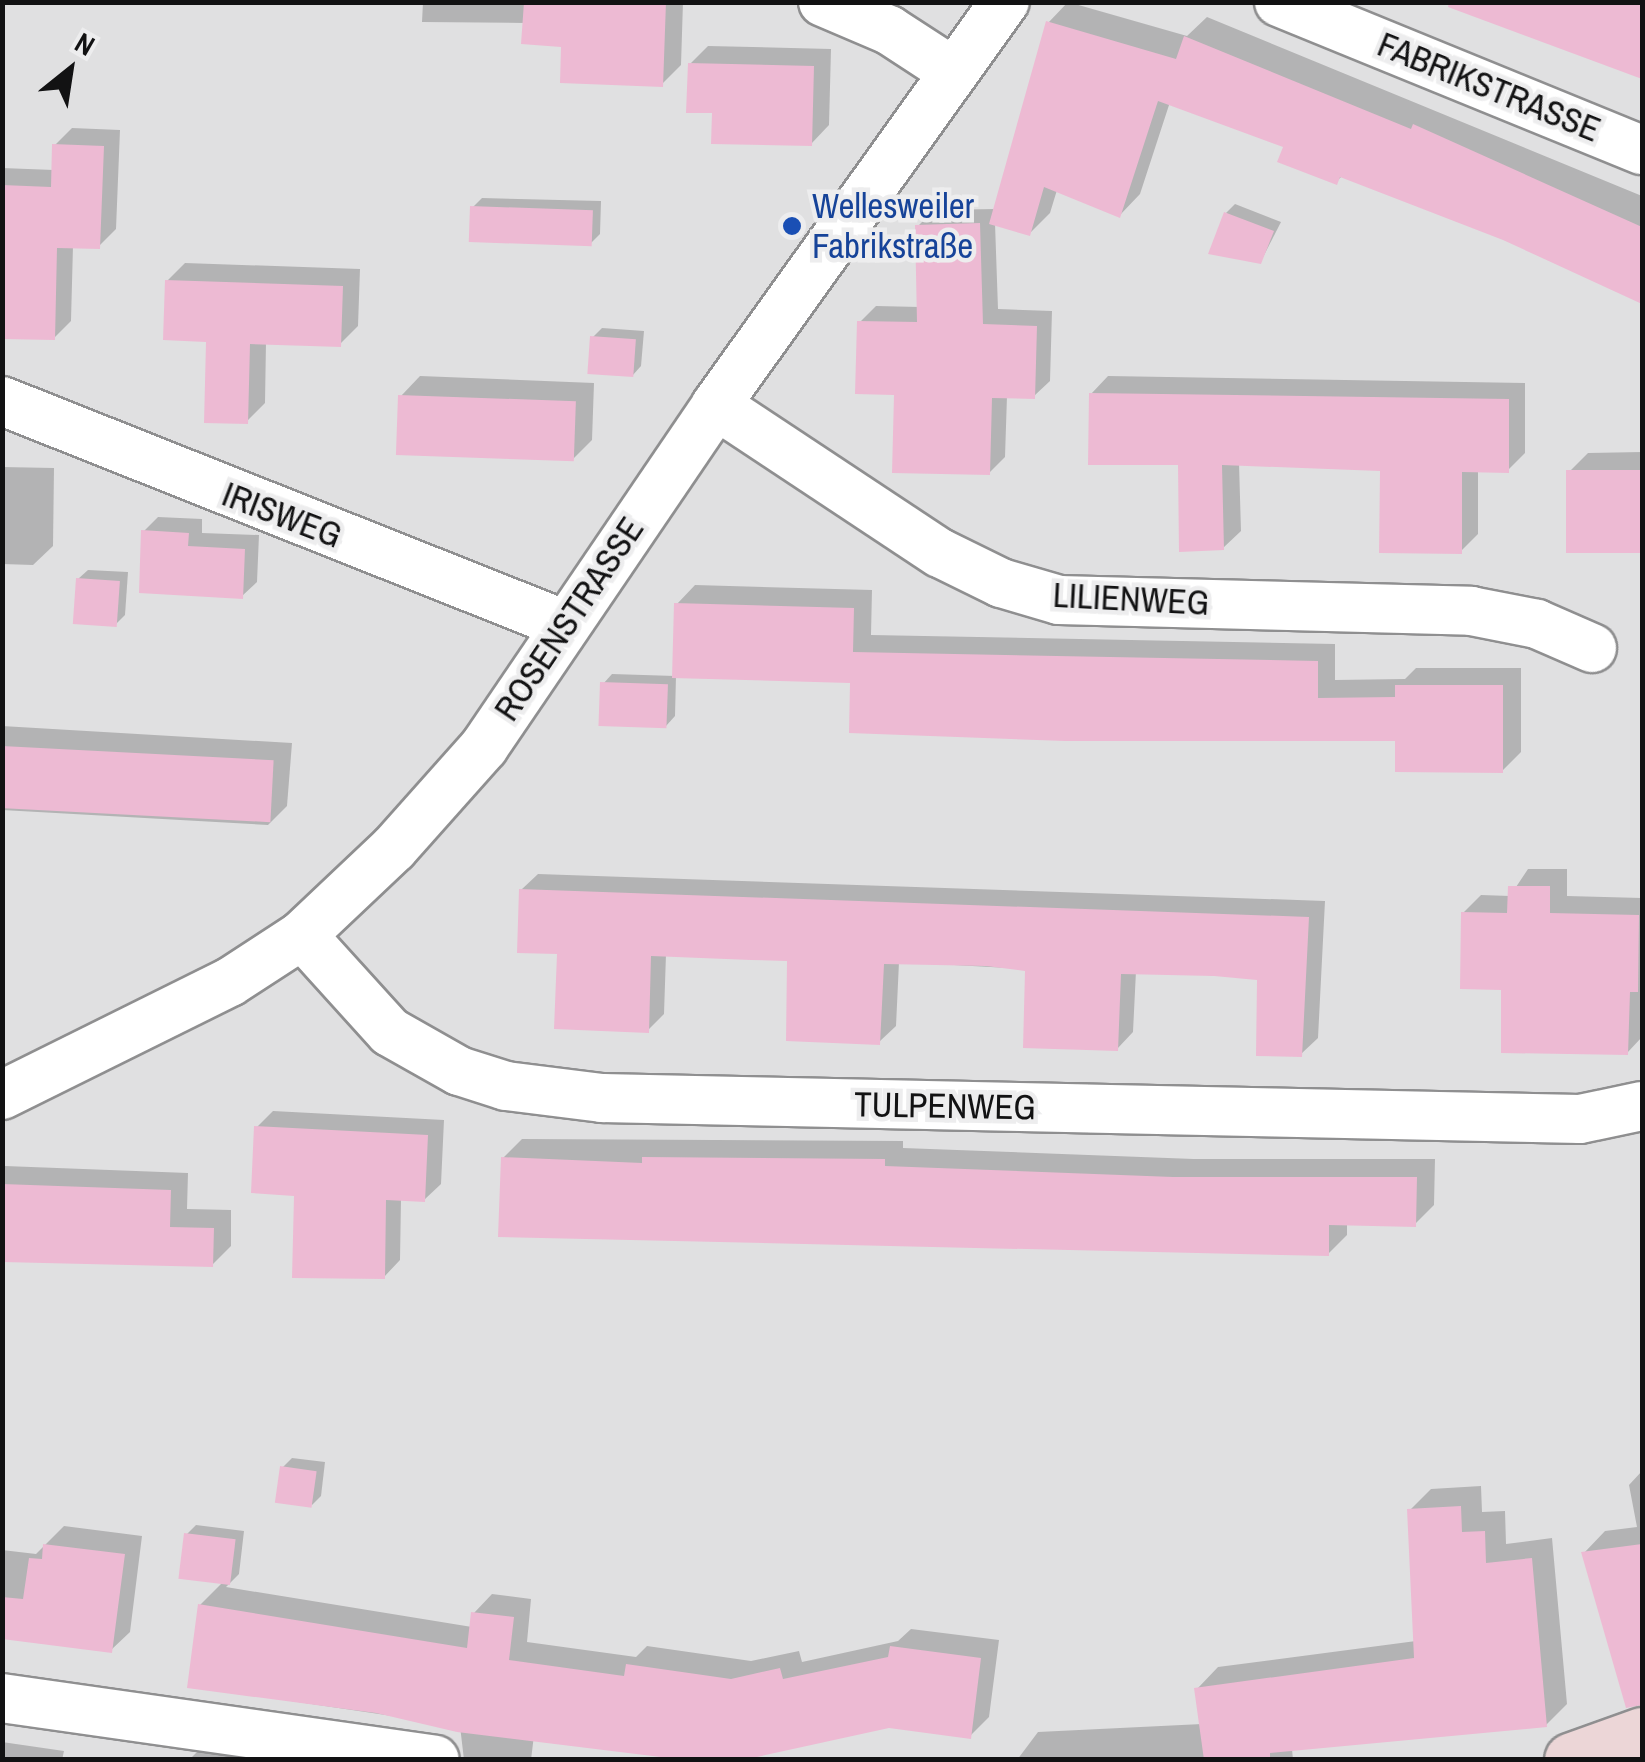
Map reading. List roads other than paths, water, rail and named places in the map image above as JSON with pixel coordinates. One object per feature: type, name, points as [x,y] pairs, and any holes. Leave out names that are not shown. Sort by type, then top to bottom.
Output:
[{"type":"street","points":[[824,2],[889,30],[952,71]]},
{"type":"street","name":"ROSENSTRASSE","points":[[2,1095],[230,982],[302,935],[394,848],[484,747],[563,624],[716,404],[1005,2]]},
{"type":"street","name":"FABRIKSTRASSE","points":[[1279,2],[1642,150]]},
{"type":"street","name":"IRISWEG","points":[[2,401],[563,624]]},
{"type":"street","name":"LILIENWEG","points":[[716,404],[940,553],[1001,583],[1059,600],[1471,611],[1537,624],[1592,648]]},
{"type":"street","name":"TULPENWEG","points":[[302,935],[390,1032],[458,1070],[506,1086],[602,1098],[1580,1119],[1642,1106]]},
{"type":"street","points":[[2,1698],[435,1760]]},
{"type":"street","points":[[1572,1760],[1642,1735]]},
{"type":"place","name":"Wellesweiler Fabrikstraße","points":[[792,226]]}]
